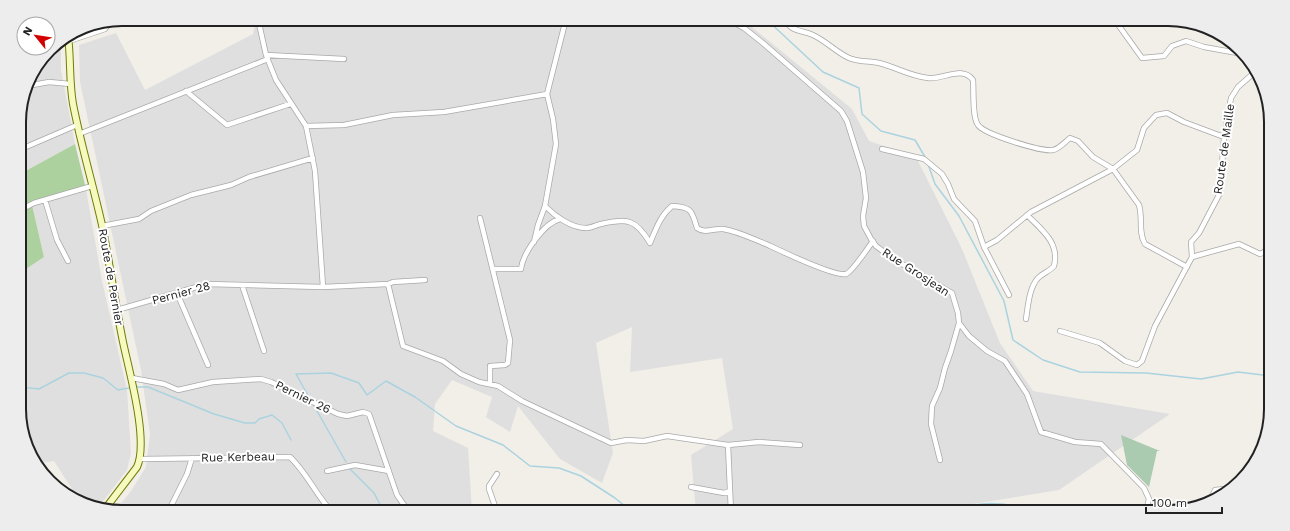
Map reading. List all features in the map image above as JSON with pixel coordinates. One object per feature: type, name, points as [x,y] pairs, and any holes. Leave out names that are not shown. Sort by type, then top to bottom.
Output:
[{"type":"street","points":[[260,26],[267,57],[276,80],[290,104],[306,126],[315,171],[323,287]]},
{"type":"street","points":[[534,242],[545,206],[556,144],[553,119],[547,94],[564,26]]},
{"type":"street","name":"Rue Grosjean","points":[[740,26],[764,44],[841,111],[847,121],[863,172],[866,198],[863,216],[864,226],[873,241],[895,260],[952,293],[958,313],[959,323],[969,336],[987,351],[1005,362],[1027,394],[1041,432],[1075,442],[1101,444],[1144,488],[1149,499],[1148,505]]},
{"type":"street","points":[[790,26],[791,28],[811,34],[855,60],[878,63],[901,72],[930,78],[963,72],[970,75],[973,80],[975,119],[978,126],[984,130],[1022,145],[1046,150],[1054,150],[1070,138],[1078,141],[1093,157],[1113,168],[1139,205],[1141,212],[1142,238],[1145,244],[1187,267]]},
{"type":"street","points":[[1119,26],[1142,58],[1164,56],[1172,46],[1186,41],[1204,47],[1234,52]]},
{"type":"street","points":[[82,35],[106,28]]},
{"type":"street","name":"Route de Pernier","points":[[69,42],[70,84],[79,134],[102,226],[117,310],[132,378],[138,420],[140,459]]},
{"type":"street","points":[[79,134],[267,57],[344,59]]},
{"type":"street","name":"Route de Maille","points":[[1060,331],[1100,342],[1126,361],[1137,365],[1142,361],[1155,326],[1192,257],[1191,242],[1199,233],[1220,193],[1224,137],[1231,98],[1238,87],[1252,75]]},
{"type":"street","points":[[33,85],[49,82],[70,84]]},
{"type":"street","points":[[186,91],[227,125],[290,104]]},
{"type":"street","points":[[306,126],[344,125],[393,115],[444,112],[547,94]]},
{"type":"street","points":[[984,247],[997,240],[1027,215],[1113,168],[1137,150],[1144,128],[1149,121],[1162,113],[1167,113],[1184,122],[1224,137]]},
{"type":"street","points":[[26,147],[77,125]]},
{"type":"street","points":[[882,149],[924,159],[942,174],[954,199],[975,221],[984,247],[1009,294]]},
{"type":"street","points":[[102,226],[139,219],[151,211],[191,195],[231,185],[249,177],[313,158]]},
{"type":"street","points":[[26,208],[45,200],[92,186]]},
{"type":"street","points":[[45,200],[57,240],[68,261]]},
{"type":"street","points":[[545,206],[560,219],[586,228],[626,220],[639,227],[650,243],[660,220],[668,209],[672,206],[684,207],[694,215],[697,228],[704,232],[722,229],[734,232],[768,245],[803,262],[842,274],[849,271],[873,241]]},
{"type":"street","points":[[1026,319],[1029,299],[1038,278],[1054,266],[1055,262],[1055,248],[1052,241],[1027,215]]},
{"type":"street","points":[[480,218],[494,269],[510,340],[508,363],[505,365],[490,366],[490,383]]},
{"type":"street","points":[[494,269],[521,269],[524,257],[534,242],[549,224],[560,219]]},
{"type":"street","points":[[1192,257],[1239,244],[1260,254],[1264,253]]},
{"type":"street","name":"Pernier 28","points":[[117,310],[207,284],[323,287],[388,284],[393,282],[425,280]]},
{"type":"street","points":[[388,284],[404,346],[443,361],[461,374],[478,382],[490,383],[528,404],[611,443],[627,440],[644,441],[667,436],[728,445],[759,442],[800,444]]},
{"type":"street","points":[[242,285],[264,351]]},
{"type":"street","points":[[176,294],[208,364]]},
{"type":"street","points":[[940,460],[931,424],[932,406],[940,388],[959,323]]},
{"type":"street","name":"Pernier 26","points":[[132,378],[164,384],[178,390],[213,382],[261,379],[347,416],[363,412],[369,414],[397,496],[404,505]]},
{"type":"street","points":[[728,445],[731,505]]},
{"type":"street","name":"Rue Kerbeau","points":[[140,459],[290,457],[296,463],[320,500],[325,505]]},
{"type":"street","points":[[172,505],[188,474],[192,458]]},
{"type":"street","points":[[109,504],[132,475],[140,459]]},
{"type":"street","points":[[327,471],[351,465],[389,471]]},
{"type":"street","points":[[495,505],[489,486],[498,474]]},
{"type":"street","points":[[691,487],[724,493],[730,491]]},
{"type":"shaded area","points":[[255,26],[751,26],[852,109],[869,141],[916,157],[962,249],[1000,343],[1033,391],[1170,414],[1059,490],[967,505],[695,505],[691,455],[733,429],[722,358],[630,372],[632,327],[596,343],[613,453],[602,483],[560,459],[518,406],[510,432],[486,417],[492,397],[452,380],[435,404],[433,431],[468,448],[472,505],[120,505],[131,491],[146,467],[150,434],[141,370],[80,82],[79,45],[116,33],[145,90],[253,34]]},
{"type":"shaded area","points":[[103,28],[78,38],[85,33]]},
{"type":"shaded area","points":[[61,48],[61,70],[75,144],[26,171],[26,116],[29,97],[33,85],[42,69],[52,56],[56,56],[56,52]]},
{"type":"shaded area","points":[[86,189],[102,281],[127,390],[131,453],[127,470],[102,503],[91,500],[74,492],[54,461],[42,462],[36,452],[28,428],[26,415],[26,269],[44,257],[32,205]]},
{"type":"green space","points":[[75,144],[86,189],[32,205],[44,257],[26,269],[26,171]]},
{"type":"green space","points":[[1121,435],[1160,451],[1157,451],[1149,487],[1127,465]]},
{"type":"waterway","points":[[774,26],[823,72],[859,88],[862,114],[881,131],[915,140],[925,157]]},
{"type":"waterway","points":[[928,164],[935,184],[959,216],[1004,301],[1013,340],[1043,360],[1080,372],[1146,373],[1201,379],[1238,372],[1264,375]]},
{"type":"waterway","points":[[26,388],[39,389],[69,373],[84,373],[103,378],[118,390],[129,388]]},
{"type":"waterway","points":[[310,399],[296,374],[331,373],[359,383],[367,395],[386,381],[415,397],[456,426],[503,445],[530,466],[559,468],[581,476],[624,505]]},
{"type":"waterway","points":[[137,387],[148,387],[214,414],[245,423],[255,423],[259,419],[272,415],[282,423],[291,440]]},
{"type":"waterway","points":[[313,404],[346,462]]},
{"type":"waterway","points":[[349,468],[374,493],[380,505]]},
{"type":"waterway","points":[[975,505],[1007,505]]}]
